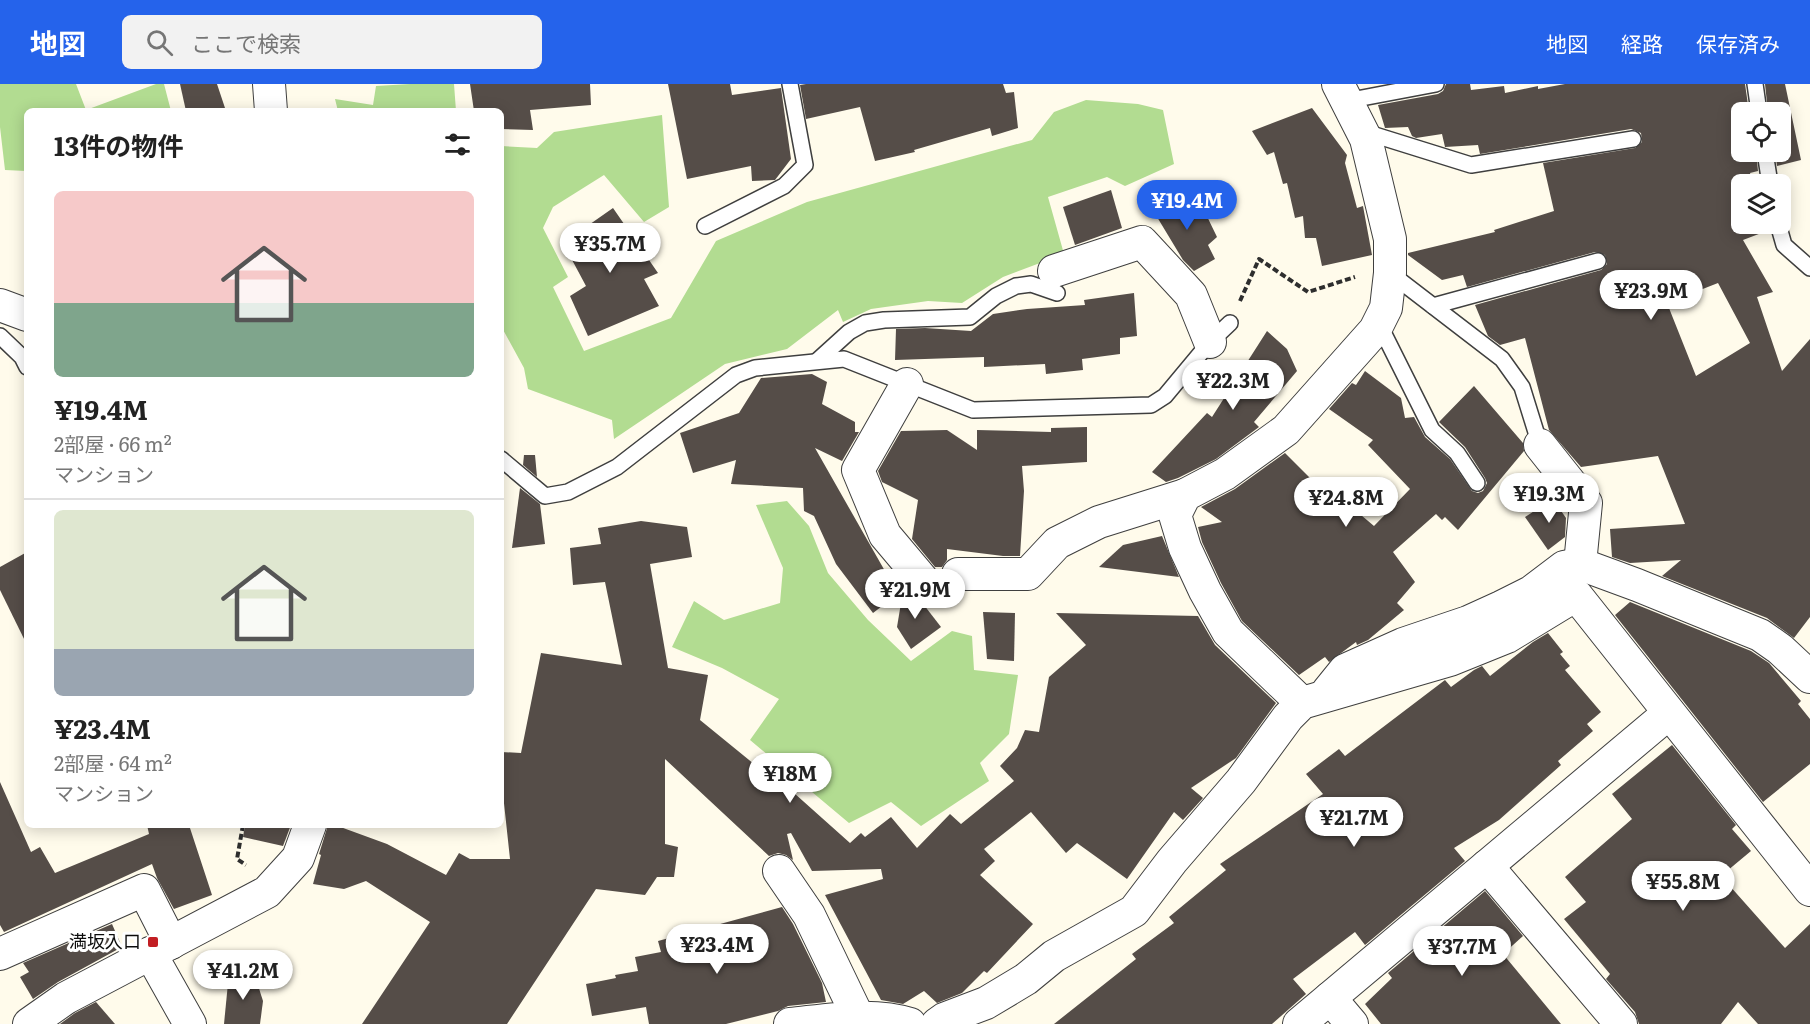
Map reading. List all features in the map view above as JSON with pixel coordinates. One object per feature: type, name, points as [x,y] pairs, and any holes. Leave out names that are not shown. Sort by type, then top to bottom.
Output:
[{"type":"street","points":[[268,84],[271,108]]},
{"type":"street","points":[[958,574],[1029,574],[1057,543],[1099,522],[1185,495],[1226,474],[1286,430],[1375,330],[1386,308],[1390,239],[1366,140],[1342,93]]},
{"type":"street","points":[[1055,282],[1142,243],[1191,295],[1220,333]]},
{"type":"street","points":[[0,305],[24,314]]},
{"type":"street","points":[[907,384],[858,470],[885,535],[922,579]]},
{"type":"street","points":[[1540,445],[1586,503],[1580,564]]},
{"type":"street","points":[[1185,495],[1175,515],[1185,548],[1228,632],[1312,700]]},
{"type":"street","points":[[937,1024],[944,1019],[986,1003],[1026,979],[1054,956],[1134,911],[1172,861],[1241,781],[1288,717],[1312,700],[1345,670],[1403,644],[1468,622],[1501,607],[1531,592],[1564,567],[1580,564],[1760,635],[1780,649],[1810,677]]},
{"type":"street","points":[[1312,700],[1450,660],[1507,637],[1576,595],[1810,890]]},
{"type":"street","points":[[1299,1024],[1669,713]]},
{"type":"street","points":[[29,1024],[66,998],[267,892],[298,858],[309,828]]},
{"type":"street","points":[[1487,866],[1621,1024]]},
{"type":"street","points":[[779,870],[809,915],[859,1019]]},
{"type":"street","points":[[0,954],[144,891],[161,948],[190,1024]]},
{"type":"street","points":[[1330,998],[1352,1024]]},
{"type":"street","points":[[790,1024],[859,1019],[894,1019],[910,1024]]},
{"type":"lane","points":[[705,226],[784,186],[805,165],[790,84]]},
{"type":"lane","points":[[1342,93],[1436,84]]},
{"type":"lane","points":[[1755,84],[1758,102]]},
{"type":"lane","points":[[1362,131],[1471,165],[1633,139]]},
{"type":"lane","points":[[1781,234],[1784,245],[1810,268]]},
{"type":"lane","points":[[1433,306],[1598,261]]},
{"type":"lane","points":[[1390,270],[1502,359],[1522,387],[1540,445]]},
{"type":"lane","points":[[817,361],[849,332],[865,323],[884,320],[970,317],[996,296],[1016,286],[1055,282]]},
{"type":"lane","points":[[1378,322],[1432,430],[1456,453],[1477,483]]},
{"type":"lane","points":[[504,461],[546,496],[568,492],[617,467],[736,375],[755,368],[817,361],[844,359],[973,410],[1151,405],[1165,396],[1220,333]]},
{"type":"lane","points":[[0,336],[24,361]]},
{"type":"path","points":[[1220,333],[1259,259],[1308,291],[1390,270]]},
{"type":"green space","points":[[0,84],[76,84],[85,108],[24,108],[24,171],[5,170],[0,127]]},
{"type":"green space","points":[[156,84],[164,84],[170,108],[91,108]]},
{"type":"green space","points":[[454,84],[456,108],[337,108],[335,99],[373,105],[376,86]]},
{"type":"green space","points":[[1086,100],[1138,104],[1163,110],[1174,164],[1125,186],[1107,177],[1048,197],[1064,254],[1003,277],[962,303],[928,301],[871,309],[843,322],[838,310],[787,349],[725,364],[614,439],[612,420],[528,389],[524,368],[504,331],[504,146],[537,148],[554,132],[662,115],[669,207],[644,222],[604,175],[553,207],[543,228],[568,277],[553,287],[584,351],[671,318],[716,241],[807,202],[1032,140],[1054,112]]},
{"type":"green space","points":[[787,501],[809,526],[828,573],[868,620],[911,661],[952,631],[972,636],[974,670],[1018,675],[1009,734],[980,763],[989,781],[921,826],[891,802],[849,823],[750,740],[779,699],[722,668],[672,647],[694,601],[724,620],[780,603],[783,568],[756,505]]},
{"type":"building","points":[[180,84],[217,84],[225,108],[185,108]]},
{"type":"building","points":[[470,84],[590,84],[591,105],[530,110],[533,130],[504,129],[504,108],[474,108]]},
{"type":"building","points":[[668,84],[730,84],[732,95],[781,88],[791,159],[775,180],[752,181],[751,166],[687,179]]},
{"type":"building","points":[[1003,84],[1006,93],[1014,92],[1018,128],[992,136],[990,128],[914,150],[915,152],[875,161],[860,107],[806,119],[800,85]]},
{"type":"building","points":[[1446,84],[1470,84],[1471,90],[1504,86],[1505,93],[1538,86],[1538,89],[1565,84],[1745,84],[1748,102],[1731,102],[1731,162],[1757,162],[1758,171],[1750,174],[1731,174],[1731,234],[1759,234],[1743,240],[1773,292],[1757,297],[1782,371],[1810,339],[1810,617],[1794,638],[1767,618],[1662,576],[1681,560],[1630,563],[1612,557],[1610,529],[1685,524],[1658,456],[1581,467],[1549,430],[1525,338],[1500,345],[1488,336],[1475,305],[1601,270],[1607,264],[1605,255],[1595,252],[1467,287],[1463,275],[1442,280],[1408,255],[1408,253],[1495,232],[1494,230],[1554,211],[1543,163],[1635,148],[1642,142],[1641,133],[1631,129],[1480,154],[1478,145],[1445,147],[1442,134],[1416,138],[1412,136],[1408,127],[1385,128],[1378,105],[1438,94],[1443,91]],"holes":[[[1718,283],[1750,343],[1696,376],[1667,303]]]},
{"type":"building","points":[[1765,84],[1785,84],[1789,102],[1767,102]]},
{"type":"building","points":[[1312,108],[1347,155],[1345,163],[1357,208],[1363,206],[1372,255],[1322,266],[1316,238],[1305,238],[1303,216],[1295,218],[1287,183],[1283,184],[1274,152],[1267,155],[1252,131]]},
{"type":"building","points":[[1791,112],[1801,160],[1777,166],[1776,162],[1791,162]]},
{"type":"building","points":[[1111,190],[1122,228],[1075,245],[1063,207]]},
{"type":"building","points":[[1173,193],[1186,211],[1201,204],[1217,237],[1208,245],[1215,259],[1194,271],[1183,260],[1151,207]]},
{"type":"building","points":[[613,208],[658,273],[644,279],[659,306],[588,336],[570,296],[586,286],[563,243]]},
{"type":"building","points":[[1134,293],[1137,336],[1120,338],[1120,354],[1082,359],[1083,370],[1046,374],[1045,364],[984,367],[984,357],[895,360],[896,329],[971,331],[993,314],[1085,305],[1084,300]]},
{"type":"building","points":[[1267,331],[1287,349],[1297,371],[1254,422],[1259,427],[1216,459],[1178,478],[1166,482],[1152,472],[1207,413],[1212,417]]},
{"type":"building","points":[[1365,371],[1401,398],[1405,418],[1414,417],[1425,437],[1450,459],[1472,491],[1478,493],[1483,491],[1487,483],[1485,478],[1465,447],[1439,422],[1474,386],[1523,443],[1524,451],[1458,530],[1445,517],[1442,520],[1436,514],[1393,552],[1415,582],[1397,603],[1404,610],[1368,640],[1357,645],[1356,642],[1329,662],[1325,657],[1299,675],[1242,621],[1221,583],[1202,542],[1198,527],[1222,522],[1201,507],[1235,489],[1285,453],[1326,494],[1329,488],[1374,526],[1410,489],[1368,445],[1373,440],[1329,409],[1352,383],[1356,385]]},
{"type":"building","points":[[812,374],[827,382],[822,404],[855,422],[855,432],[859,432],[842,461],[815,448],[898,594],[873,613],[836,564],[814,516],[804,511],[803,488],[731,484],[736,460],[693,473],[680,433],[739,413],[761,378]]},
{"type":"building","points":[[1087,427],[1087,462],[1022,466],[1024,491],[1020,556],[947,549],[947,560],[942,567],[935,567],[912,539],[918,500],[882,482],[878,471],[901,431],[947,430],[977,450],[977,430],[1051,432],[1051,428]]},
{"type":"building","points":[[524,455],[535,455],[537,477],[523,465]]},
{"type":"building","points":[[520,488],[540,504],[545,544],[512,548]]},
{"type":"building","points":[[1553,499],[1566,518],[1565,537],[1548,550],[1525,517]]},
{"type":"building","points":[[641,521],[687,527],[692,557],[650,564],[668,668],[708,675],[700,720],[792,795],[794,793],[850,843],[861,833],[865,837],[891,817],[917,848],[950,814],[961,824],[1014,781],[1000,766],[1017,748],[1025,730],[1039,732],[1049,677],[1086,645],[1056,613],[1198,616],[1215,645],[1276,703],[1236,758],[1191,788],[1203,798],[1183,820],[1174,812],[1127,879],[1077,843],[1066,853],[1031,812],[984,849],[995,861],[980,875],[1033,924],[987,973],[984,971],[962,993],[937,1003],[924,991],[903,1004],[881,1000],[825,895],[883,879],[881,869],[812,871],[791,833],[787,834],[793,860],[778,853],[769,856],[665,759],[665,844],[678,847],[674,877],[657,877],[645,895],[596,889],[507,1024],[362,1024],[430,922],[366,881],[344,889],[313,884],[327,828],[343,828],[387,844],[446,875],[459,853],[470,859],[510,859],[504,803],[504,752],[521,753],[541,653],[622,665],[605,582],[573,585],[570,548],[601,544],[598,528]]},
{"type":"building","points":[[1162,536],[1179,577],[1099,567],[1123,545]]},
{"type":"building","points":[[24,554],[24,639],[0,590],[0,567]]},
{"type":"building","points":[[904,585],[917,596],[941,627],[911,649],[897,627]]},
{"type":"building","points":[[1630,602],[1751,651],[1769,663],[1801,701],[1798,704],[1810,719],[1810,764],[1763,802],[1615,615]]},
{"type":"building","points":[[983,612],[1015,613],[1014,661],[987,659]]},
{"type":"building","points":[[1548,633],[1563,652],[1560,654],[1570,666],[1565,670],[1601,712],[1587,724],[1593,731],[1558,761],[1561,765],[1499,820],[1454,848],[1465,861],[1365,945],[1355,932],[1293,979],[1306,994],[1272,1024],[1054,1024],[1136,959],[1132,954],[1174,923],[1169,917],[1226,870],[1220,864],[1323,794],[1306,774],[1339,749],[1345,756],[1445,680],[1451,687],[1482,666],[1490,676]]},
{"type":"building","points":[[1672,745],[1736,825],[1732,829],[1751,851],[1721,876],[1785,948],[1810,924],[1810,1024],[1758,1024],[1738,1002],[1721,1024],[1639,1024],[1635,1012],[1606,979],[1610,974],[1564,919],[1586,902],[1565,877],[1632,819],[1612,794]]},
{"type":"building","points":[[0,782],[31,852],[40,847],[55,873],[149,834],[148,828],[190,828],[212,895],[174,909],[152,864],[4,932],[0,925]]},
{"type":"building","points":[[244,828],[290,828],[283,846],[243,837]]},
{"type":"building","points":[[1485,891],[1523,936],[1503,954],[1561,1024],[1381,1024],[1365,1004],[1392,978],[1388,973]]},
{"type":"building","points":[[782,907],[793,924],[822,983],[826,1002],[788,1006],[778,1011],[726,1024],[649,1024],[646,1007],[592,1016],[586,984],[638,971],[635,957],[661,952],[658,941]]},
{"type":"building","points":[[112,924],[122,947],[58,982],[33,999],[20,977],[29,972],[23,963]]},
{"type":"building","points":[[229,973],[255,976],[263,1001],[260,1024],[224,1024]]},
{"type":"building","points":[[96,1002],[115,1024],[60,1024],[75,1013]]},
{"type":"place","name":"満坂入口","points":[[153,942]]}]
